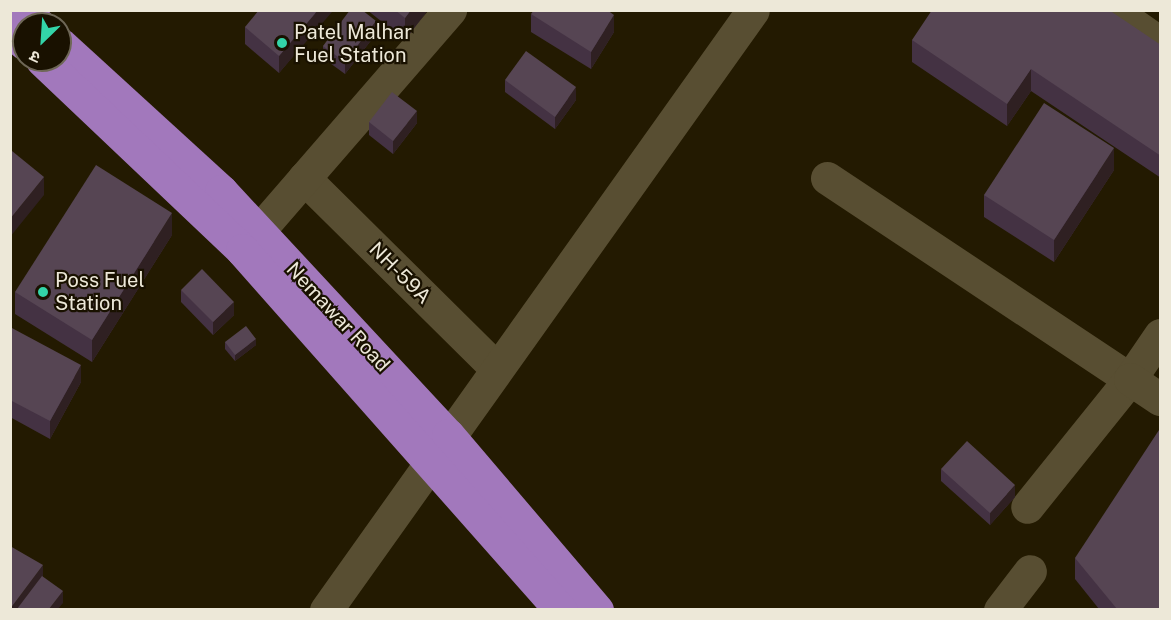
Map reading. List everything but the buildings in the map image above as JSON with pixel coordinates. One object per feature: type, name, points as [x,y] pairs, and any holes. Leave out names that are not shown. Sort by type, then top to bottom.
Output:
[{"type":"highway","name":"Nemawar Road","points":[[72,56],[250,241],[439,447],[597,609]]},
{"type":"highway","name":"Nemawar Road","points":[[56,72],[250,241]]},
{"type":"highway","name":"Nemawar Road","points":[[439,447],[547,603]]},
{"type":"street","points":[[250,241],[450,10]]},
{"type":"street","points":[[327,609],[439,447],[753,10]]},
{"type":"street","points":[[1113,10],[1161,43]]},
{"type":"street","name":"NH-59A","points":[[304,178],[496,368]]},
{"type":"street","points":[[827,178],[1161,399]]},
{"type":"street","points":[[1027,507],[1130,379],[1161,335]]},
{"type":"street","points":[[1000,609],[1030,571]]},
{"type":"place","name":"Patel Malhar Fuel Station","points":[[282,43]]},
{"type":"place","name":"Poss Fuel Station","points":[[43,292]]}]
